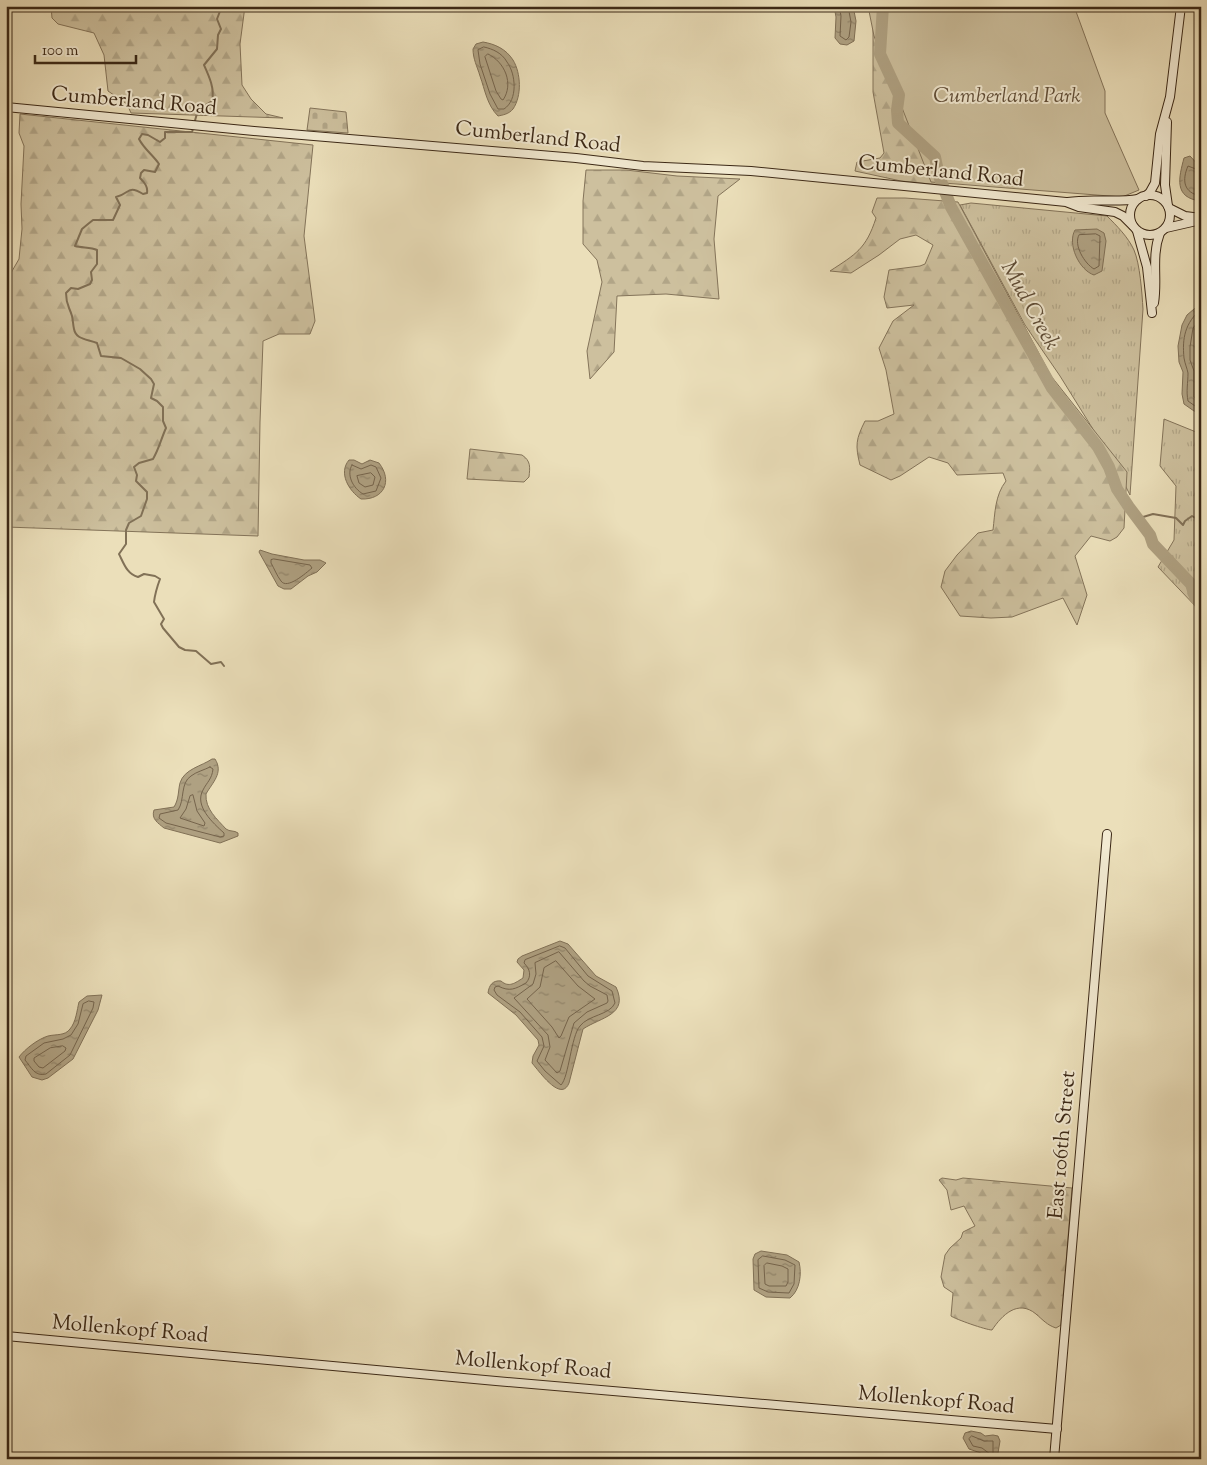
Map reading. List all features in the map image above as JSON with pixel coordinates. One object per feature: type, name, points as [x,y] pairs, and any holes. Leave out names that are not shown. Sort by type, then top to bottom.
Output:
[{"type":"street","points":[[1167,113],[1165,184],[1170,218],[1155,251],[1156,294],[1152,313],[1147,267],[1131,221],[1131,209],[1138,200],[1150,192],[1155,182],[1160,134],[1170,98],[1181,6]]},
{"type":"street","name":"Cumberland Road","points":[[6,107],[198,126],[469,148],[643,166],[750,171],[1066,202],[1080,200],[1138,200]]},
{"type":"street","points":[[1146,196],[1159,197],[1169,207],[1185,216],[1201,219]]},
{"type":"street","name":"Cumberland Road","points":[[1066,202],[1079,207],[1114,212],[1123,216],[1135,228]]},
{"type":"street","points":[[1135,228],[1148,236],[1201,219]]},
{"type":"street","name":"East 106th Street","points":[[1054,1459],[1108,834]]},
{"type":"street","name":"Mollenkopf Road","points":[[6,1336],[496,1381],[1057,1429]]},
{"type":"green space","points":[[51,6],[245,6],[240,44],[242,85],[251,99],[266,114],[283,118],[131,113],[127,104],[108,91],[104,55],[94,33],[58,24],[52,18]]},
{"type":"green space","name":"Cumberland Park","points":[[868,6],[1074,6],[1105,91],[1105,113],[1139,190],[1122,197],[931,182],[874,36]]},
{"type":"green space","points":[[873,6],[941,185],[901,181],[855,171],[857,162],[880,158],[884,153],[873,92]]},
{"type":"green space","points":[[310,108],[346,112],[348,133],[307,130]]},
{"type":"green space","points":[[20,114],[313,145],[304,236],[315,321],[310,334],[279,334],[263,341],[258,536],[6,527],[6,277],[8,278],[19,259],[22,229],[21,204],[24,146],[19,133]]},
{"type":"green space","points":[[586,170],[626,170],[677,176],[740,179],[718,196],[714,239],[719,299],[666,294],[617,296],[614,352],[590,379],[587,351],[602,282],[597,260],[583,244],[583,201]]},
{"type":"green space","points":[[877,198],[958,202],[1051,376],[1127,472],[1124,528],[1117,537],[1110,541],[1091,536],[1075,556],[1087,595],[1077,625],[1063,598],[1012,617],[960,616],[941,587],[945,571],[957,555],[978,533],[993,530],[998,498],[1006,481],[1003,473],[957,475],[948,463],[929,457],[891,480],[860,465],[857,442],[865,421],[878,421],[894,414],[886,370],[879,348],[893,321],[914,305],[887,308],[884,297],[889,270],[925,264],[933,245],[916,235],[900,239],[851,273],[830,271],[853,255],[864,244],[876,218],[872,212]]},
{"type":"green space","points":[[971,203],[1107,216],[1132,245],[1139,271],[1143,309],[1130,495],[1114,463],[1060,376],[1025,325],[960,205]]},
{"type":"green space","points":[[1164,419],[1201,434],[1201,612],[1158,567],[1174,540],[1176,486],[1160,466]]},
{"type":"green space","points":[[470,449],[522,455],[529,464],[529,477],[524,482],[467,479]]},
{"type":"green space","points":[[942,1178],[956,1180],[963,1178],[1072,1188],[1061,1325],[1056,1328],[1053,1327],[1036,1314],[1023,1308],[1006,1314],[992,1330],[951,1316],[953,1293],[944,1287],[941,1277],[945,1255],[961,1238],[963,1232],[975,1226],[964,1206],[951,1210],[947,1190],[939,1180]]},
{"type":"water","points":[[834,6],[853,6],[856,21],[854,41],[847,45],[840,44],[835,38],[836,17]]},
{"type":"water","points":[[483,42],[504,50],[513,60],[518,71],[518,98],[513,109],[504,115],[498,116],[491,107],[474,59],[473,49],[476,44]]},
{"type":"water","points":[[1190,156],[1201,168],[1201,201],[1186,196],[1180,186],[1184,158]]},
{"type":"water","points":[[1097,229],[1104,233],[1106,241],[1102,271],[1094,275],[1079,262],[1072,242],[1075,230]]},
{"type":"water","points":[[1201,303],[1201,413],[1194,411],[1184,404],[1182,394],[1183,372],[1179,362],[1178,346],[1182,325],[1187,315]]},
{"type":"water","points":[[349,460],[362,464],[370,460],[379,463],[386,483],[380,493],[369,498],[361,499],[357,496],[346,481],[345,470]]},
{"type":"water","points":[[260,550],[304,560],[320,560],[326,563],[317,572],[308,576],[291,589],[284,589],[278,586],[259,552]]},
{"type":"water","points":[[215,759],[218,773],[206,794],[207,804],[226,829],[238,833],[238,836],[220,843],[164,828],[153,816],[154,810],[174,807],[180,783],[185,774]]},
{"type":"water","points":[[560,941],[568,944],[596,976],[616,987],[619,996],[619,1004],[611,1014],[583,1029],[569,1083],[565,1088],[561,1089],[550,1084],[532,1063],[533,1056],[539,1045],[538,1040],[516,1015],[488,993],[490,985],[496,981],[509,984],[523,978],[524,970],[517,962],[522,956]]},
{"type":"water","points":[[102,995],[98,1010],[73,1059],[48,1078],[42,1080],[32,1077],[19,1057],[44,1037],[63,1034],[68,1031],[74,1023],[79,1002],[87,996]]},
{"type":"water","points":[[761,1251],[787,1255],[799,1262],[799,1282],[796,1291],[790,1298],[766,1297],[754,1290],[753,1259],[755,1254]]},
{"type":"water","points":[[971,1431],[985,1436],[998,1436],[1000,1441],[997,1459],[987,1459],[981,1453],[969,1449],[963,1438],[965,1433]]},
{"type":"waterway","points":[[194,124],[198,110],[212,101],[212,87],[204,65],[217,49],[218,35],[221,29],[217,19],[222,6]]},
{"type":"waterway","name":"Mud Creek","points":[[883,6],[880,54],[899,95],[898,123],[935,157],[939,176],[951,207],[1052,388],[1098,447],[1109,467],[1117,489],[1150,535],[1153,544],[1191,584],[1195,597],[1201,605]]},
{"type":"waterway","points":[[193,129],[192,132],[165,132],[165,138],[160,142],[148,135],[142,134],[139,139],[159,164],[155,172],[144,170],[141,173],[140,178],[146,185],[147,193],[143,194],[131,190],[116,197],[120,205],[113,220],[93,220],[82,229],[75,246],[97,250],[97,264],[91,272],[92,280],[90,284],[78,289],[71,288],[66,293],[66,297],[75,333],[83,339],[97,343],[101,356],[121,358],[140,369],[154,384],[151,398],[163,407],[163,421],[166,428],[155,455],[153,459],[139,463],[134,467],[137,475],[136,481],[147,492],[147,499],[141,516],[129,523],[126,530],[126,544],[119,554],[126,568],[134,576],[138,577],[144,574],[160,579],[154,602],[164,619],[161,624],[163,628],[179,647],[185,650],[196,651],[211,664],[221,662],[224,666]]},
{"type":"waterway","points":[[1139,519],[1153,514],[1176,518],[1183,525],[1192,516],[1201,521]]}]
